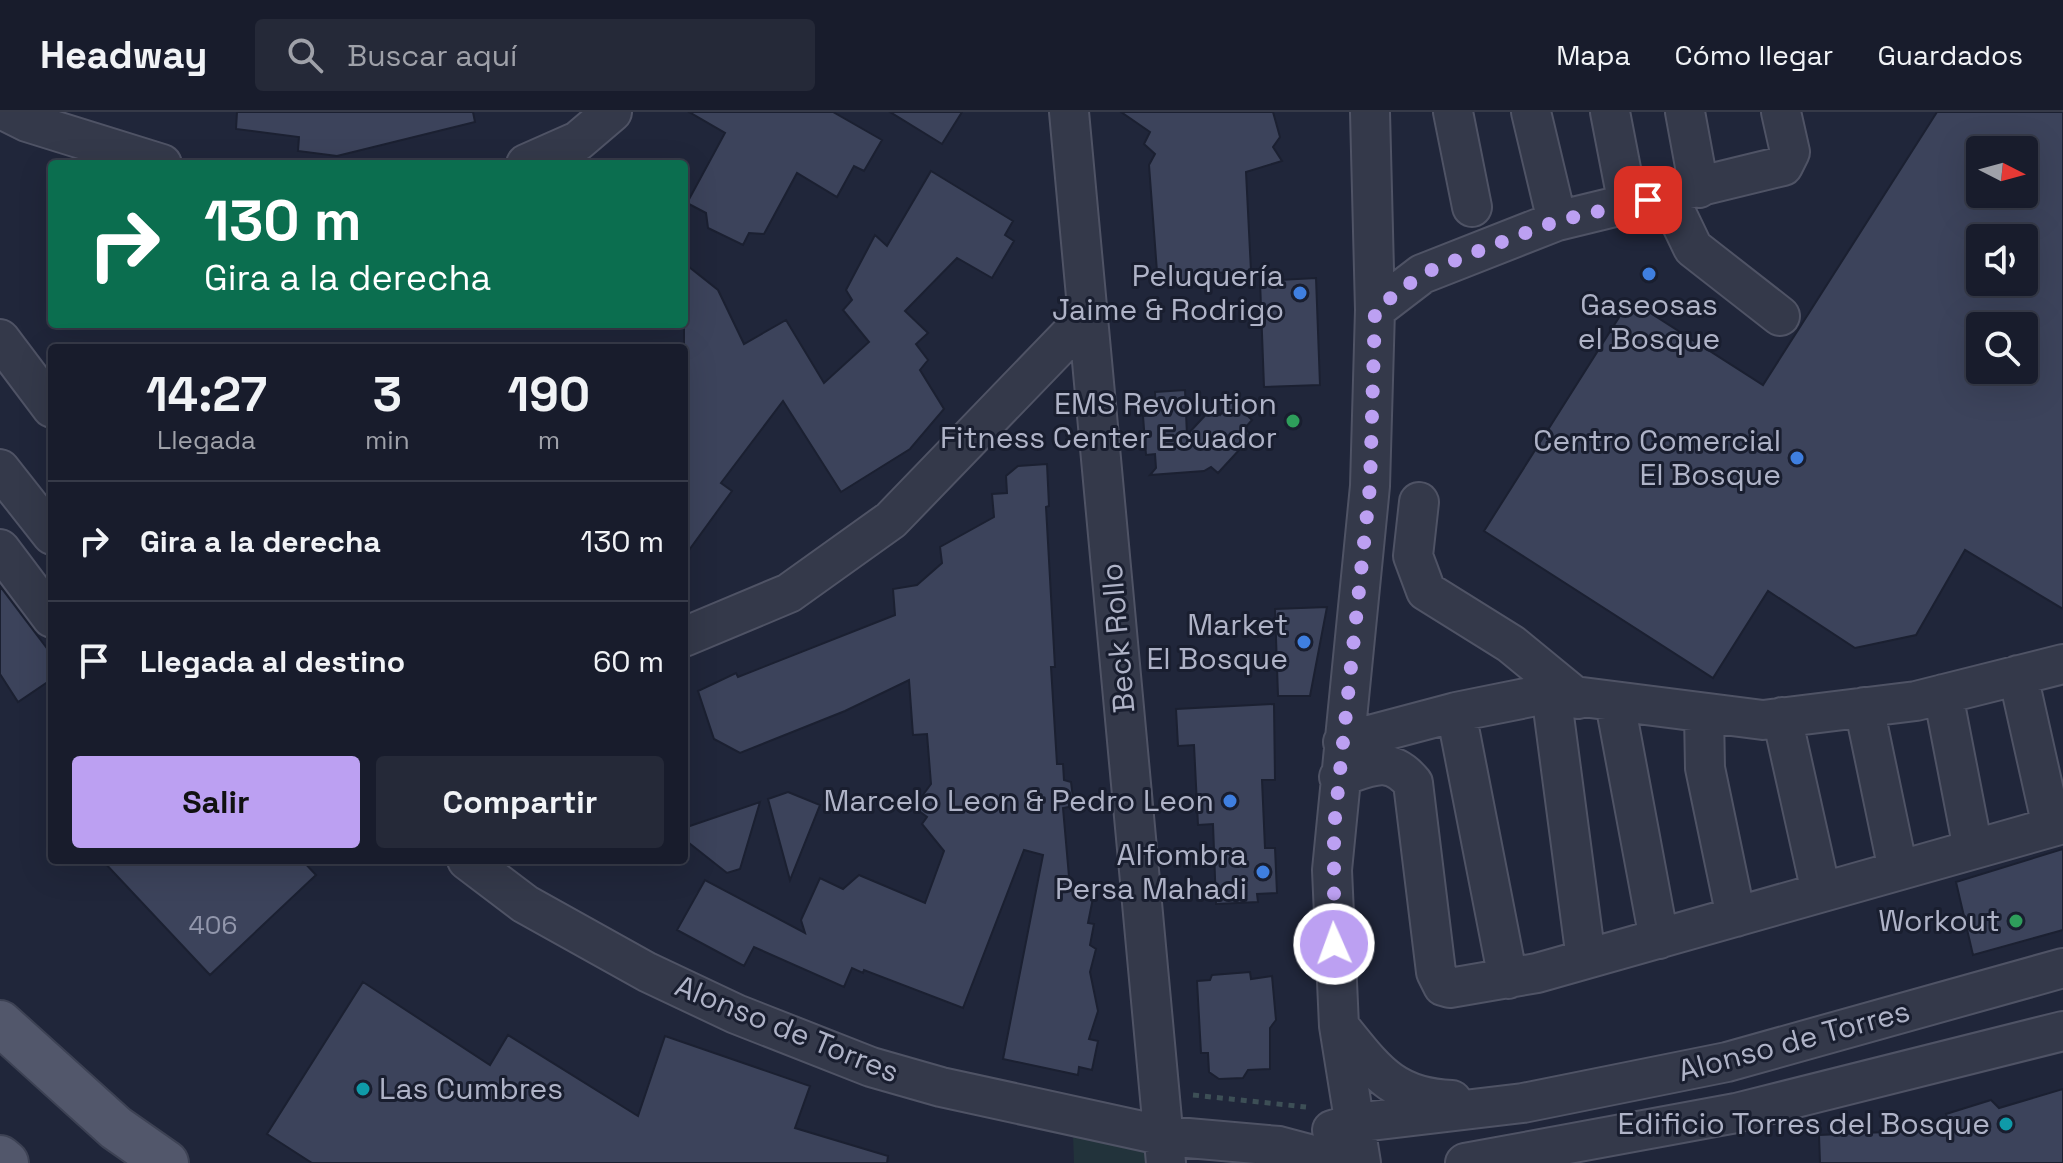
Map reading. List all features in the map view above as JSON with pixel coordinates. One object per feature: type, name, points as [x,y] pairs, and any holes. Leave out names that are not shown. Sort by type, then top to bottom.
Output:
[{"type":"main road","points":[[0,1023],[116,1128],[166,1163]]},
{"type":"main road","points":[[0,1158],[6,1163]]},
{"type":"street","points":[[7,112],[34,124],[149,160]]},
{"type":"street","points":[[535,160],[578,141],[612,112]]},
{"type":"street","name":"Beck Rollo","points":[[1069,112],[1166,1149]]},
{"type":"street","points":[[1361,1163],[1339,1026],[1332,886],[1341,759],[1370,486],[1375,310],[1370,112]]},
{"type":"street","points":[[1453,112],[1472,207]]},
{"type":"street","points":[[1531,112],[1557,221]]},
{"type":"street","points":[[1610,112],[1628,205]]},
{"type":"street","points":[[1685,112],[1684,192],[1693,248],[1780,316]]},
{"type":"street","points":[[1375,310],[1422,274],[1557,221],[1684,192],[1787,163],[1790,152],[1781,112]]},
{"type":"street","points":[[688,635],[789,593],[891,520],[1087,317]]},
{"type":"street","points":[[3,349],[48,403]]},
{"type":"street","points":[[0,469],[48,530]]},
{"type":"street","points":[[1419,502],[1413,556],[1426,591],[1511,644],[1581,699],[1659,939]]},
{"type":"street","points":[[0,549],[48,613]]},
{"type":"street","points":[[1341,759],[1456,712],[1581,699],[1763,720],[1943,694],[2063,664]]},
{"type":"street","points":[[1341,759],[1400,767],[1413,783],[1436,972],[1443,986],[1508,979],[2058,826],[2018,675]]},
{"type":"street","points":[[1943,694],[1973,849]]},
{"type":"street","points":[[1581,699],[1586,959]]},
{"type":"street","points":[[1864,707],[1898,870]]},
{"type":"street","points":[[1456,712],[1508,979]]},
{"type":"street","points":[[1704,713],[1705,768],[1736,917]]},
{"type":"street","points":[[1782,717],[1821,892]]},
{"type":"street","name":"Alonso de Torres","points":[[472,864],[525,904],[568,930],[673,984],[820,1049],[941,1087],[1166,1149],[1279,1146],[1343,1163]]},
{"type":"street","name":"Alonso de Torres","points":[[1279,1146],[1352,1114],[1523,1103],[1727,1062],[2063,968]]},
{"type":"street","name":"Alonso de Torres","points":[[1339,1026],[1387,1081],[1406,1093],[1433,1099],[1523,1103]]},
{"type":"street","name":"Alonso de Torres","points":[[1465,1163],[1736,1113],[2063,1031]]},
{"type":"path","points":[[1161,1091],[1352,1114]]},
{"type":"shaded area","points":[[1073,1134],[1153,1146],[1154,1163],[1074,1163]]},
{"type":"building","points":[[237,112],[473,112],[475,122],[337,156],[298,151],[299,137],[236,129]]},
{"type":"building","points":[[689,112],[833,112],[882,140],[864,171],[854,166],[837,197],[797,173],[764,234],[749,233],[743,245],[708,228],[706,213],[688,204],[725,133]]},
{"type":"building","points":[[890,112],[962,112],[942,144]]},
{"type":"building","points":[[1121,112],[1273,112],[1280,137],[1273,147],[1282,161],[1246,172],[1251,271],[1194,274],[1195,284],[1158,285],[1149,165],[1155,154],[1144,144],[1150,132]]},
{"type":"building","name":"Centro Comercial El Bosque","points":[[1937,112],[2063,112],[2063,609],[1965,550],[1916,635],[1855,648],[1768,591],[1713,678],[1484,531],[1630,300],[1763,385]]},
{"type":"building","points":[[931,171],[1013,221],[1005,235],[1014,241],[992,278],[957,258],[905,311],[928,333],[916,344],[928,360],[920,370],[944,409],[910,449],[841,492],[783,401],[721,483],[732,491],[688,552],[688,344],[684,344],[684,328],[688,328],[688,266],[718,290],[744,344],[786,320],[824,383],[869,342],[843,310],[852,300],[846,290],[875,235],[887,246]]},
{"type":"building","points":[[1316,278],[1320,385],[1264,387],[1260,281]]},
{"type":"building","points":[[1185,390],[1187,435],[1212,408],[1220,415],[1232,401],[1252,420],[1245,428],[1252,436],[1218,473],[1211,467],[1204,471],[1150,475],[1156,468],[1155,454],[1146,455],[1143,416],[1156,415],[1155,392]]},
{"type":"building","points":[[1047,464],[1049,506],[1046,507],[1055,667],[1051,667],[1057,764],[1063,764],[1064,780],[1071,782],[1074,806],[1063,808],[1070,888],[1094,893],[1088,923],[1094,924],[1090,945],[1096,949],[1090,972],[1098,1011],[1089,1039],[1098,1041],[1092,1070],[1079,1067],[1078,1075],[1003,1059],[1043,855],[1024,850],[963,1008],[864,970],[863,973],[852,968],[844,987],[754,947],[744,966],[677,930],[705,880],[805,933],[801,920],[820,878],[843,889],[859,875],[925,903],[944,851],[922,824],[927,817],[914,807],[931,784],[927,734],[913,735],[909,680],[845,711],[740,753],[714,739],[698,691],[736,673],[738,677],[895,615],[893,589],[917,585],[942,563],[940,547],[994,517],[992,494],[1007,493],[1006,476],[1018,466]]},
{"type":"building","points":[[0,586],[48,650],[48,682],[18,702],[0,674]]},
{"type":"building","points":[[1327,607],[1310,696],[1278,696],[1275,609]]},
{"type":"building","points":[[1274,704],[1275,780],[1262,780],[1265,848],[1275,848],[1277,893],[1257,894],[1258,902],[1216,904],[1213,824],[1198,825],[1194,745],[1178,746],[1176,709]]},
{"type":"building","points":[[788,792],[820,805],[790,880],[768,799]]},
{"type":"building","points":[[760,802],[740,869],[727,873],[688,842],[688,827]]},
{"type":"building","points":[[2063,849],[2063,930],[1973,955],[1956,882]]},
{"type":"building","points":[[106,864],[306,864],[316,875],[210,975]]},
{"type":"building","points":[[1250,972],[1251,979],[1272,976],[1276,1020],[1270,1028],[1270,1069],[1248,1070],[1243,1078],[1219,1079],[1209,1072],[1208,1053],[1201,1053],[1197,981],[1210,980],[1212,975]]},
{"type":"building","points":[[363,982],[490,1065],[508,1035],[638,1116],[665,1036],[810,1086],[795,1128],[888,1156],[887,1163],[312,1163],[267,1134]]},
{"type":"building","name":"Edificio Torres del Bosque","points":[[2063,1089],[2063,1163],[1820,1163],[1819,1135],[1951,1129],[1946,1114],[1991,1100],[1999,1108]]},
{"type":"place","name":"Gaseosas el Bosque","points":[[1649,274]]},
{"type":"place","name":"Peluquería Jaime & Rodrigo","points":[[1300,293]]},
{"type":"place","name":"EMS Revolution Fitness Center Ecuador","points":[[1293,421]]},
{"type":"place","name":"Centro Comercial El Bosque","points":[[1797,458]]},
{"type":"place","name":"Market El Bosque","points":[[1304,642]]},
{"type":"place","name":"Marcelo Leon & Pedro Leon","points":[[1230,801]]},
{"type":"place","name":"Alfombra Persa Mahadi","points":[[1263,872]]},
{"type":"place","name":"Workout","points":[[2016,921]]},
{"type":"place","name":"Las Cumbres","points":[[363,1089]]},
{"type":"place","name":"Edificio Torres del Bosque","points":[[2006,1124]]},
{"type":"route","points":[[1334,944],[1334,828],[1370,486],[1375,310],[1422,274],[1483,249],[1557,221],[1648,200]]}]
